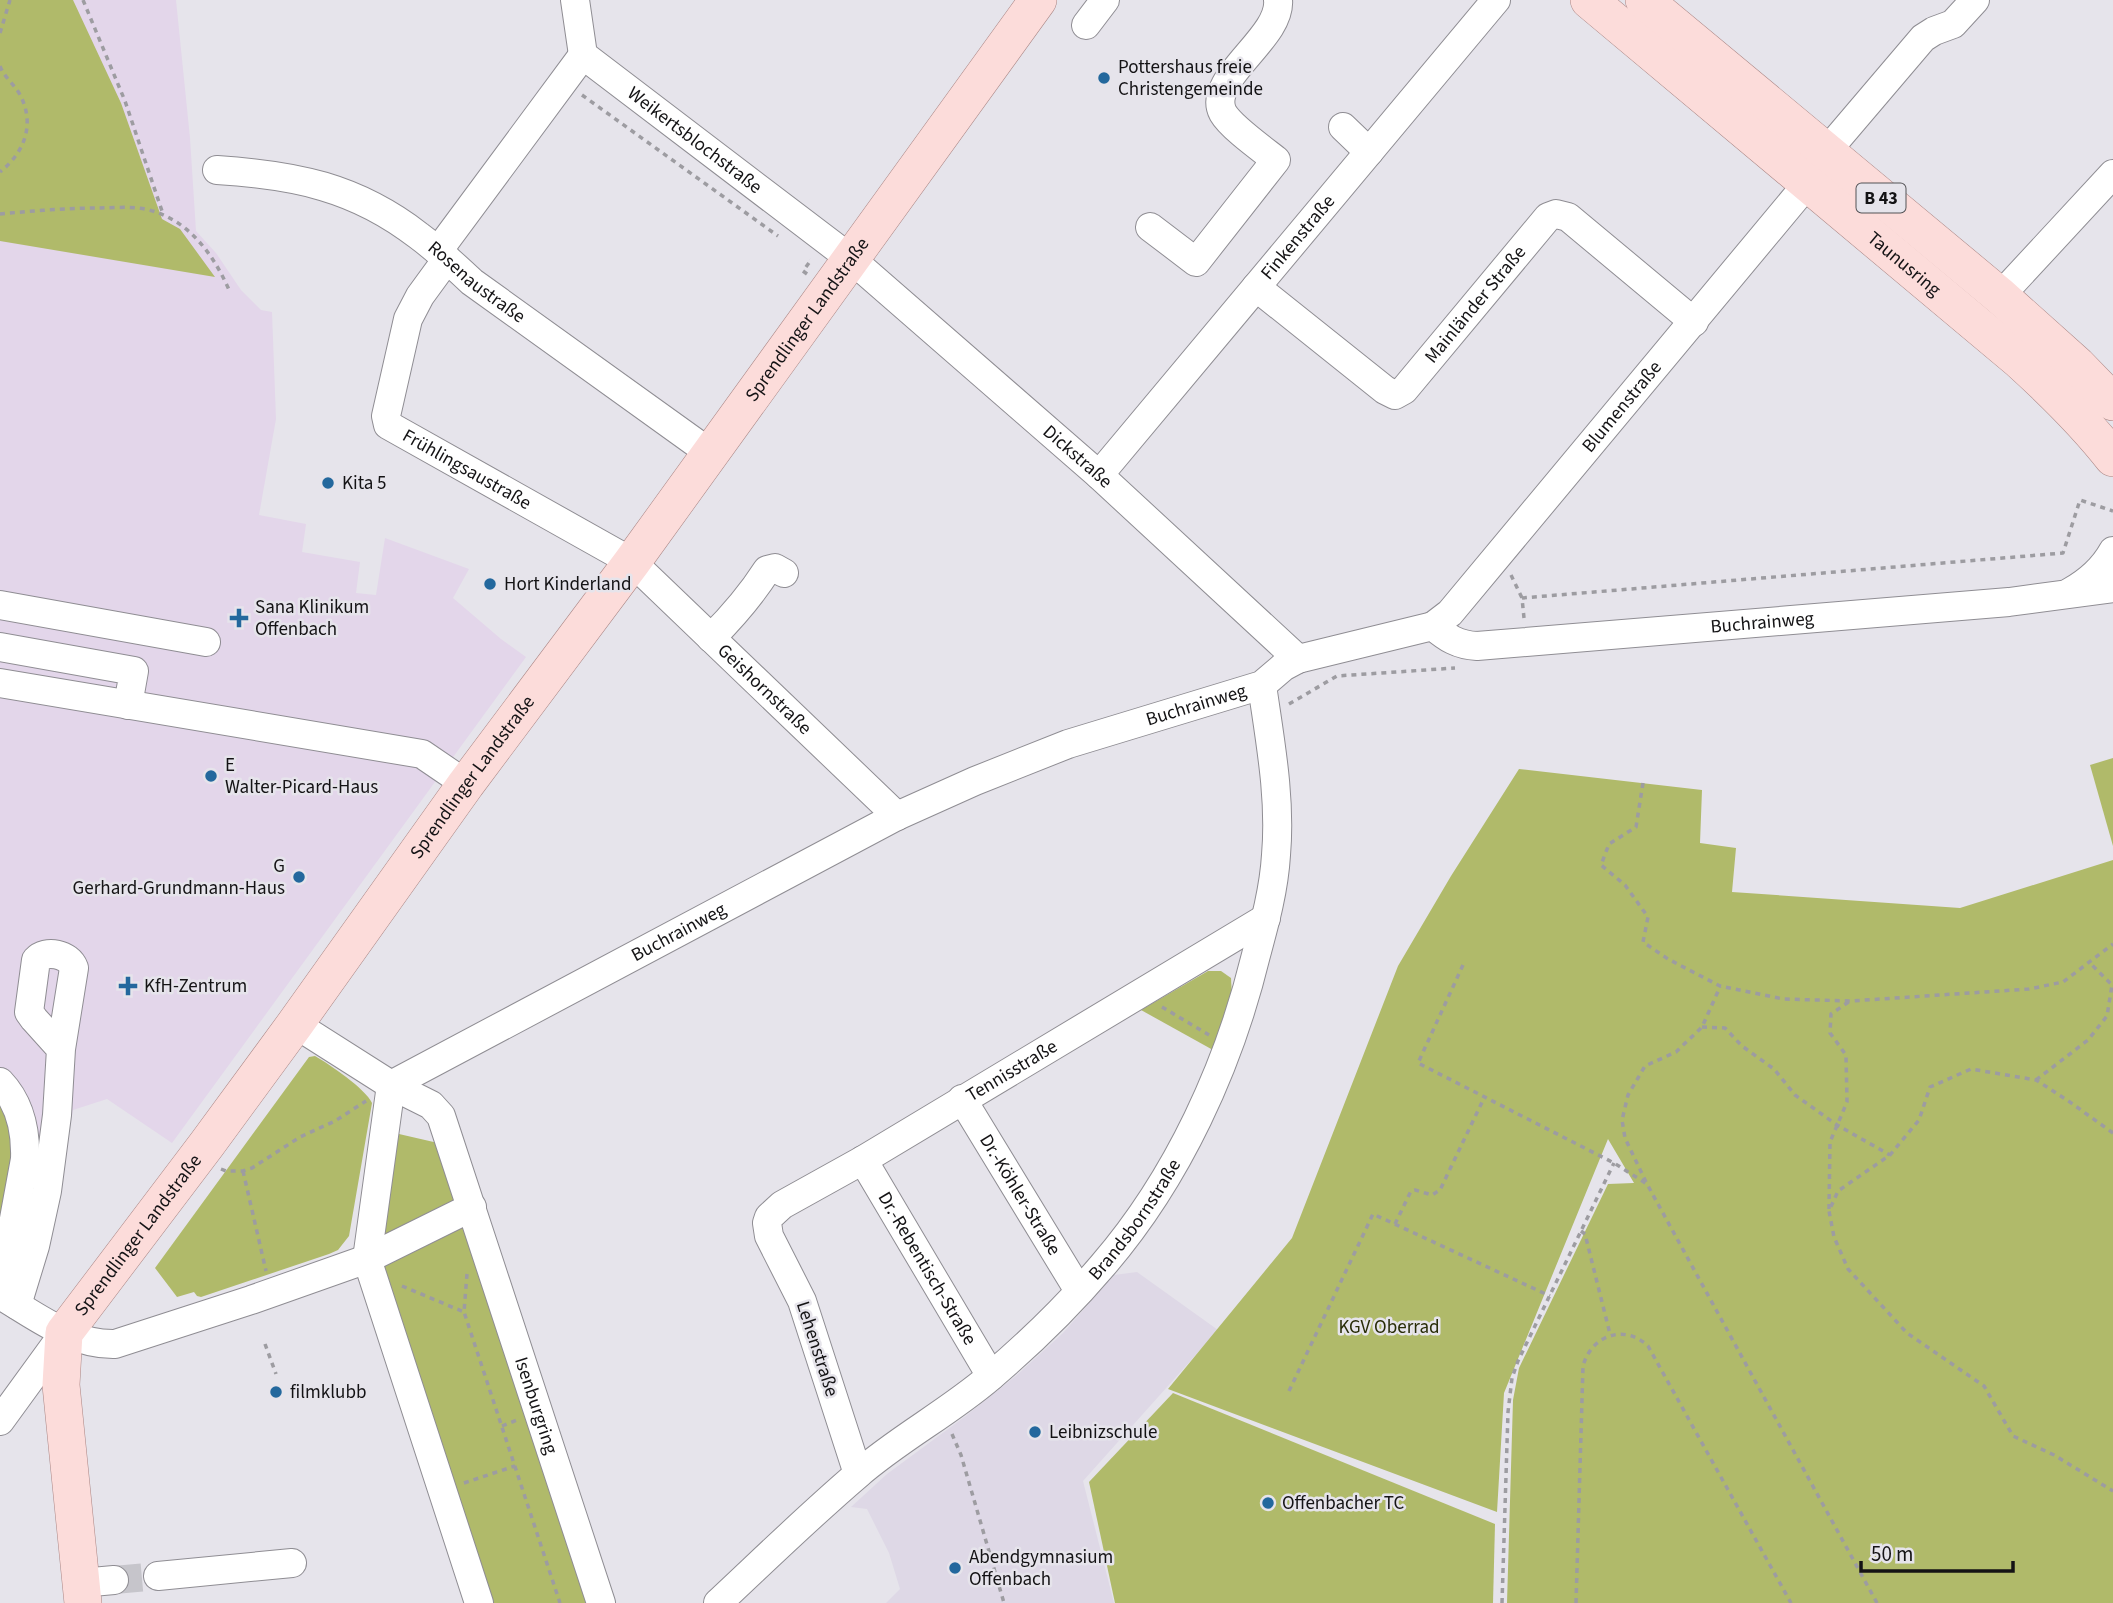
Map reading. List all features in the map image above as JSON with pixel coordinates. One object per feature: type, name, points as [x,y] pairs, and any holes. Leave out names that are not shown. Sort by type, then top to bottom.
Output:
[{"type":"main road","name":"Sprendlinger Landstraße","points":[[92,1589],[61,1385],[64,1333],[295,1024],[466,784],[632,562],[1038,0]]},
{"type":"main road","name":"Taunusring","points":[[1589,0],[2049,387],[2091,431],[2112,459]]},
{"type":"main road","name":"Taunusring","points":[[1644,0],[2000,296],[2077,365],[2113,402]]},
{"type":"street","points":[[575,0],[583,55]]},
{"type":"street","points":[[1086,25],[1105,0]]},
{"type":"street","points":[[1150,227],[1196,262],[1276,160],[1229,120],[1220,106],[1220,99],[1228,80],[1275,21],[1278,0]]},
{"type":"street","name":"Finkenstraße","points":[[1099,475],[1496,0]]},
{"type":"street","points":[[1826,152],[1923,38],[1953,24],[1975,0]]},
{"type":"street","name":"Frühlingsaustraße","points":[[583,55],[443,255],[420,296],[408,318],[386,416],[387,425],[632,562]]},
{"type":"street","name":"Weikertsblochstraße","points":[[583,55],[851,259]]},
{"type":"street","points":[[1343,127],[1369,152]]},
{"type":"street","name":"Rosenaustraße","points":[[217,170],[285,176],[332,188],[385,213],[443,255],[472,282],[710,453]]},
{"type":"street","points":[[2000,296],[2113,174]]},
{"type":"street","name":"Blumenstraße","points":[[1433,626],[1450,612],[1808,183]]},
{"type":"street","name":"Mainländer Straße","points":[[1256,287],[1385,390],[1395,395],[1404,390],[1548,217],[1556,214],[1568,217],[1694,322]]},
{"type":"street","name":"Dickstraße","points":[[851,259],[1099,475],[1298,659]]},
{"type":"street","name":"Buchrainweg","points":[[2064,595],[2091,578],[2113,551]]},
{"type":"street","name":"Geishornstraße","points":[[632,562],[897,816]]},
{"type":"street","points":[[711,638],[746,600],[767,570],[775,568],[784,573]]},
{"type":"street","name":"Buchrainweg","points":[[391,1085],[897,816],[1068,744],[1262,685],[1283,667],[1298,659],[1433,626],[1450,640],[1467,646],[1894,612],[2113,588]]},
{"type":"street","points":[[0,605],[206,642]]},
{"type":"street","points":[[0,648],[134,671],[128,705]]},
{"type":"street","points":[[0,683],[422,754],[466,784]]},
{"type":"street","name":"Brandsbornstraße","points":[[718,1603],[858,1474],[992,1376],[1079,1291],[1117,1247],[1168,1172],[1196,1122],[1229,1046],[1249,985],[1266,918],[1275,870],[1277,819],[1262,685]]},
{"type":"street","name":"Tennisstraße","points":[[766,1228],[769,1217],[782,1205],[863,1160],[1266,918]]},
{"type":"street","name":"Isenburgring","points":[[295,1024],[391,1085],[431,1105],[442,1116],[601,1603]]},
{"type":"street","points":[[6,1298],[35,1246],[47,1191],[57,1115],[61,1049]]},
{"type":"street","points":[[0,1082],[18,1109],[26,1145],[6,1298]]},
{"type":"street","points":[[391,1085],[369,1264],[479,1603]]},
{"type":"street","name":"Dr.-Köhler-Straße","points":[[962,1099],[1079,1291]]},
{"type":"street","name":"Dr.-Rebentisch-Straße","points":[[863,1160],[992,1376]]},
{"type":"street","points":[[6,1298],[64,1333],[85,1341],[115,1344],[369,1264],[472,1208]]},
{"type":"street","name":"Lehenstraße","points":[[766,1228],[802,1301],[858,1474]]},
{"type":"street","points":[[0,1421],[64,1333]]},
{"type":"street","points":[[158,1576],[292,1563]]},
{"type":"path","points":[[0,33],[10,0]]},
{"type":"path","points":[[83,0],[125,101],[164,216]]},
{"type":"path","points":[[0,66],[25,104],[28,121],[22,147],[0,172]]},
{"type":"path","points":[[564,82],[778,236]]},
{"type":"path","points":[[0,214],[118,208],[142,209],[164,216],[184,228],[211,254],[230,292]]},
{"type":"path","points":[[800,252],[811,260],[803,271],[828,290]]},
{"type":"path","points":[[1527,642],[1522,598],[2063,553],[2080,500],[2113,511]]},
{"type":"path","points":[[1643,783],[1636,827],[1609,844],[1601,865],[1626,886],[1648,917],[1643,942],[1668,960],[1720,986],[1783,999],[1851,1001],[2029,989],[2063,982],[2113,944]]},
{"type":"path","points":[[2036,1080],[2088,1040],[2108,1016],[2112,985],[2089,962]]},
{"type":"path","points":[[1463,965],[1418,1063],[1614,1163],[1647,1184]]},
{"type":"path","points":[[1720,986],[1702,1027],[1676,1052],[1645,1066],[1628,1095],[1622,1120],[1625,1138],[1647,1184],[1877,1603]]},
{"type":"path","points":[[1139,994],[1229,1046]]},
{"type":"path","points":[[1851,1001],[1831,1014],[1830,1033],[1846,1055],[1847,1102],[1830,1142],[1829,1211],[1835,1237],[1849,1269],[1907,1333],[1984,1386],[2013,1436],[2054,1455],[2113,1491]]},
{"type":"path","points":[[1702,1027],[1725,1028],[1742,1046],[1774,1069],[1796,1095],[1837,1125],[1890,1155]]},
{"type":"path","points":[[1829,1211],[1838,1191],[1890,1155],[1919,1120],[1930,1087],[1971,1069],[2036,1080],[2113,1133]]},
{"type":"path","points":[[198,1156],[226,1171],[243,1171],[300,1136],[335,1121],[391,1085]]},
{"type":"path","points":[[1395,1224],[1411,1191],[1429,1195],[1440,1190],[1484,1098]]},
{"type":"path","points":[[1502,1603],[1510,1386],[1518,1361],[1614,1163]]},
{"type":"path","points":[[243,1171],[267,1275]]},
{"type":"path","points":[[1289,1391],[1373,1214],[1550,1296]]},
{"type":"path","points":[[1581,1231],[1585,1234],[1610,1335]]},
{"type":"path","points":[[369,1264],[381,1279],[464,1312],[560,1603]]},
{"type":"path","points":[[1576,1603],[1583,1366],[1585,1359],[1600,1340],[1624,1333],[1642,1340],[1648,1346],[1791,1603]]},
{"type":"path","points":[[265,1343],[275,1374]]},
{"type":"path","points":[[943,1413],[961,1455],[1004,1603]]},
{"type":"path","points":[[441,1490],[515,1466]]},
{"type":"shaded area","name":"Sana Klinikum Offenbach","points":[[0,0],[176,0],[196,231],[216,253],[241,290],[261,310],[272,312],[276,419],[259,515],[306,524],[302,552],[360,562],[356,593],[376,595],[385,538],[469,569],[453,598],[526,657],[172,1143],[107,1099],[73,1110],[61,1175],[0,1252]]},
{"type":"shaded area","name":"Leibnizschule","points":[[1137,1272],[1218,1330],[1083,1481],[1114,1603],[886,1603],[900,1589],[889,1553],[867,1509],[851,1507],[887,1474],[1017,1375],[1063,1333],[1114,1275]]},
{"type":"green space","points":[[0,0],[73,0],[121,103],[162,219],[180,229],[215,277],[0,241]]},
{"type":"green space","points":[[2113,758],[2113,846],[2090,765]]},
{"type":"green space","name":"KGV Oberrad","points":[[1519,769],[1702,790],[1700,843],[1736,848],[1732,892],[1960,908],[2113,860],[2113,1603],[1507,1603],[1513,1400],[1519,1368],[1608,1184],[1634,1183],[1608,1139],[1504,1393],[1497,1512],[1168,1389],[1292,1238],[1398,966]]},
{"type":"green space","points":[[1208,971],[1221,971],[1231,978],[1232,997],[1213,1050],[1141,1010]]},
{"type":"green space","points":[[315,1056],[355,1084],[372,1103],[349,1236],[338,1250],[329,1254],[201,1297],[194,1292],[177,1297],[155,1268],[309,1057]]},
{"type":"green space","points":[[0,1095],[18,1150],[0,1252]]},
{"type":"green space","points":[[399,1134],[438,1143],[458,1200],[391,1236],[382,1235],[380,1229]]},
{"type":"green space","points":[[461,1227],[467,1229],[592,1603],[489,1603],[380,1268]]},
{"type":"green space","name":"Offenbacher TC","points":[[1173,1393],[1495,1524],[1493,1603],[1115,1603],[1089,1482]]},
{"type":"tunnel","points":[[114,1580],[158,1576]]},
{"type":"place","name":"Pottershaus freie Christengemeinde","points":[[1104,78]]},
{"type":"place","name":"Kita 5","points":[[328,483]]},
{"type":"place","name":"Hort Kinderland","points":[[490,584]]},
{"type":"place","name":"Sana Klinikum Offenbach","points":[[239,618]]},
{"type":"place","name":"E Walter-Picard-Haus","points":[[211,776]]},
{"type":"place","name":"G Gerhard-Grundmann-Haus","points":[[299,877]]},
{"type":"place","name":"KfH-Zentrum","points":[[128,986]]},
{"type":"place","name":"filmklubb","points":[[276,1392]]},
{"type":"place","name":"Leibnizschule","points":[[1035,1432]]},
{"type":"place","name":"Offenbacher TC","points":[[1268,1503]]},
{"type":"place","name":"Abendgymnasium Offenbach","points":[[955,1568]]}]
